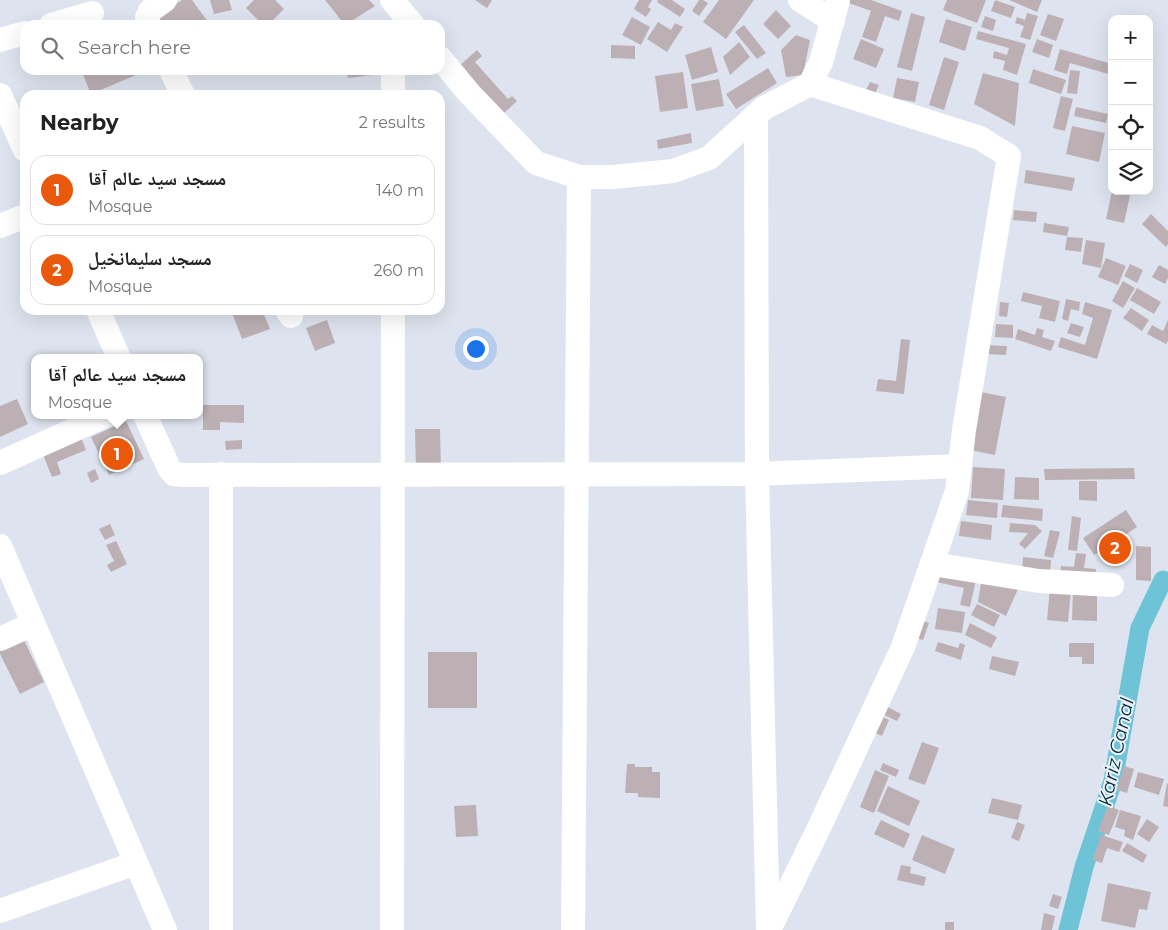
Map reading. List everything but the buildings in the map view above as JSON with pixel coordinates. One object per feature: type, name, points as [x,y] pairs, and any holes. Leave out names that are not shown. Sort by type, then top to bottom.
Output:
[{"type":"street","points":[[148,20],[150,11],[165,0]]},
{"type":"street","points":[[445,64],[469,94],[536,163],[579,176],[613,177],[673,171],[709,158],[764,108],[810,84],[821,62],[835,10],[800,0]]},
{"type":"street","points":[[393,1],[393,20]]},
{"type":"street","points":[[393,1],[409,20]]},
{"type":"street","points":[[68,20],[92,13]]},
{"type":"street","points":[[0,40],[20,34]]},
{"type":"street","points":[[173,75],[181,90]]},
{"type":"street","points":[[393,75],[393,90]]},
{"type":"street","points":[[769,930],[903,647],[957,491],[964,430],[1009,156],[980,138],[810,84]]},
{"type":"street","points":[[0,96],[20,139]]},
{"type":"street","points":[[756,116],[757,474],[769,930]]},
{"type":"street","points":[[573,930],[579,176]]},
{"type":"street","points":[[0,226],[20,218]]},
{"type":"street","points":[[100,315],[117,354]]},
{"type":"street","points":[[392,930],[393,315]]},
{"type":"street","points":[[0,463],[98,419]]},
{"type":"street","points":[[147,419],[169,468],[174,474],[757,474],[960,466]]},
{"type":"street","points":[[221,474],[221,930]]},
{"type":"street","points":[[0,546],[165,930]]},
{"type":"street","points":[[932,564],[1039,581],[1112,585]]},
{"type":"street","points":[[0,640],[33,624]]},
{"type":"street","points":[[0,911],[136,863]]},
{"type":"waterway","name":"Kariz Canal","points":[[1068,930],[1084,867],[1113,781],[1140,628],[1163,580],[1168,582]]},
{"type":"place","name":"مسجد سید عالم آقا","points":[[117,454]]},
{"type":"place","name":"مسجد سلیمانخیل","points":[[1115,548]]}]
